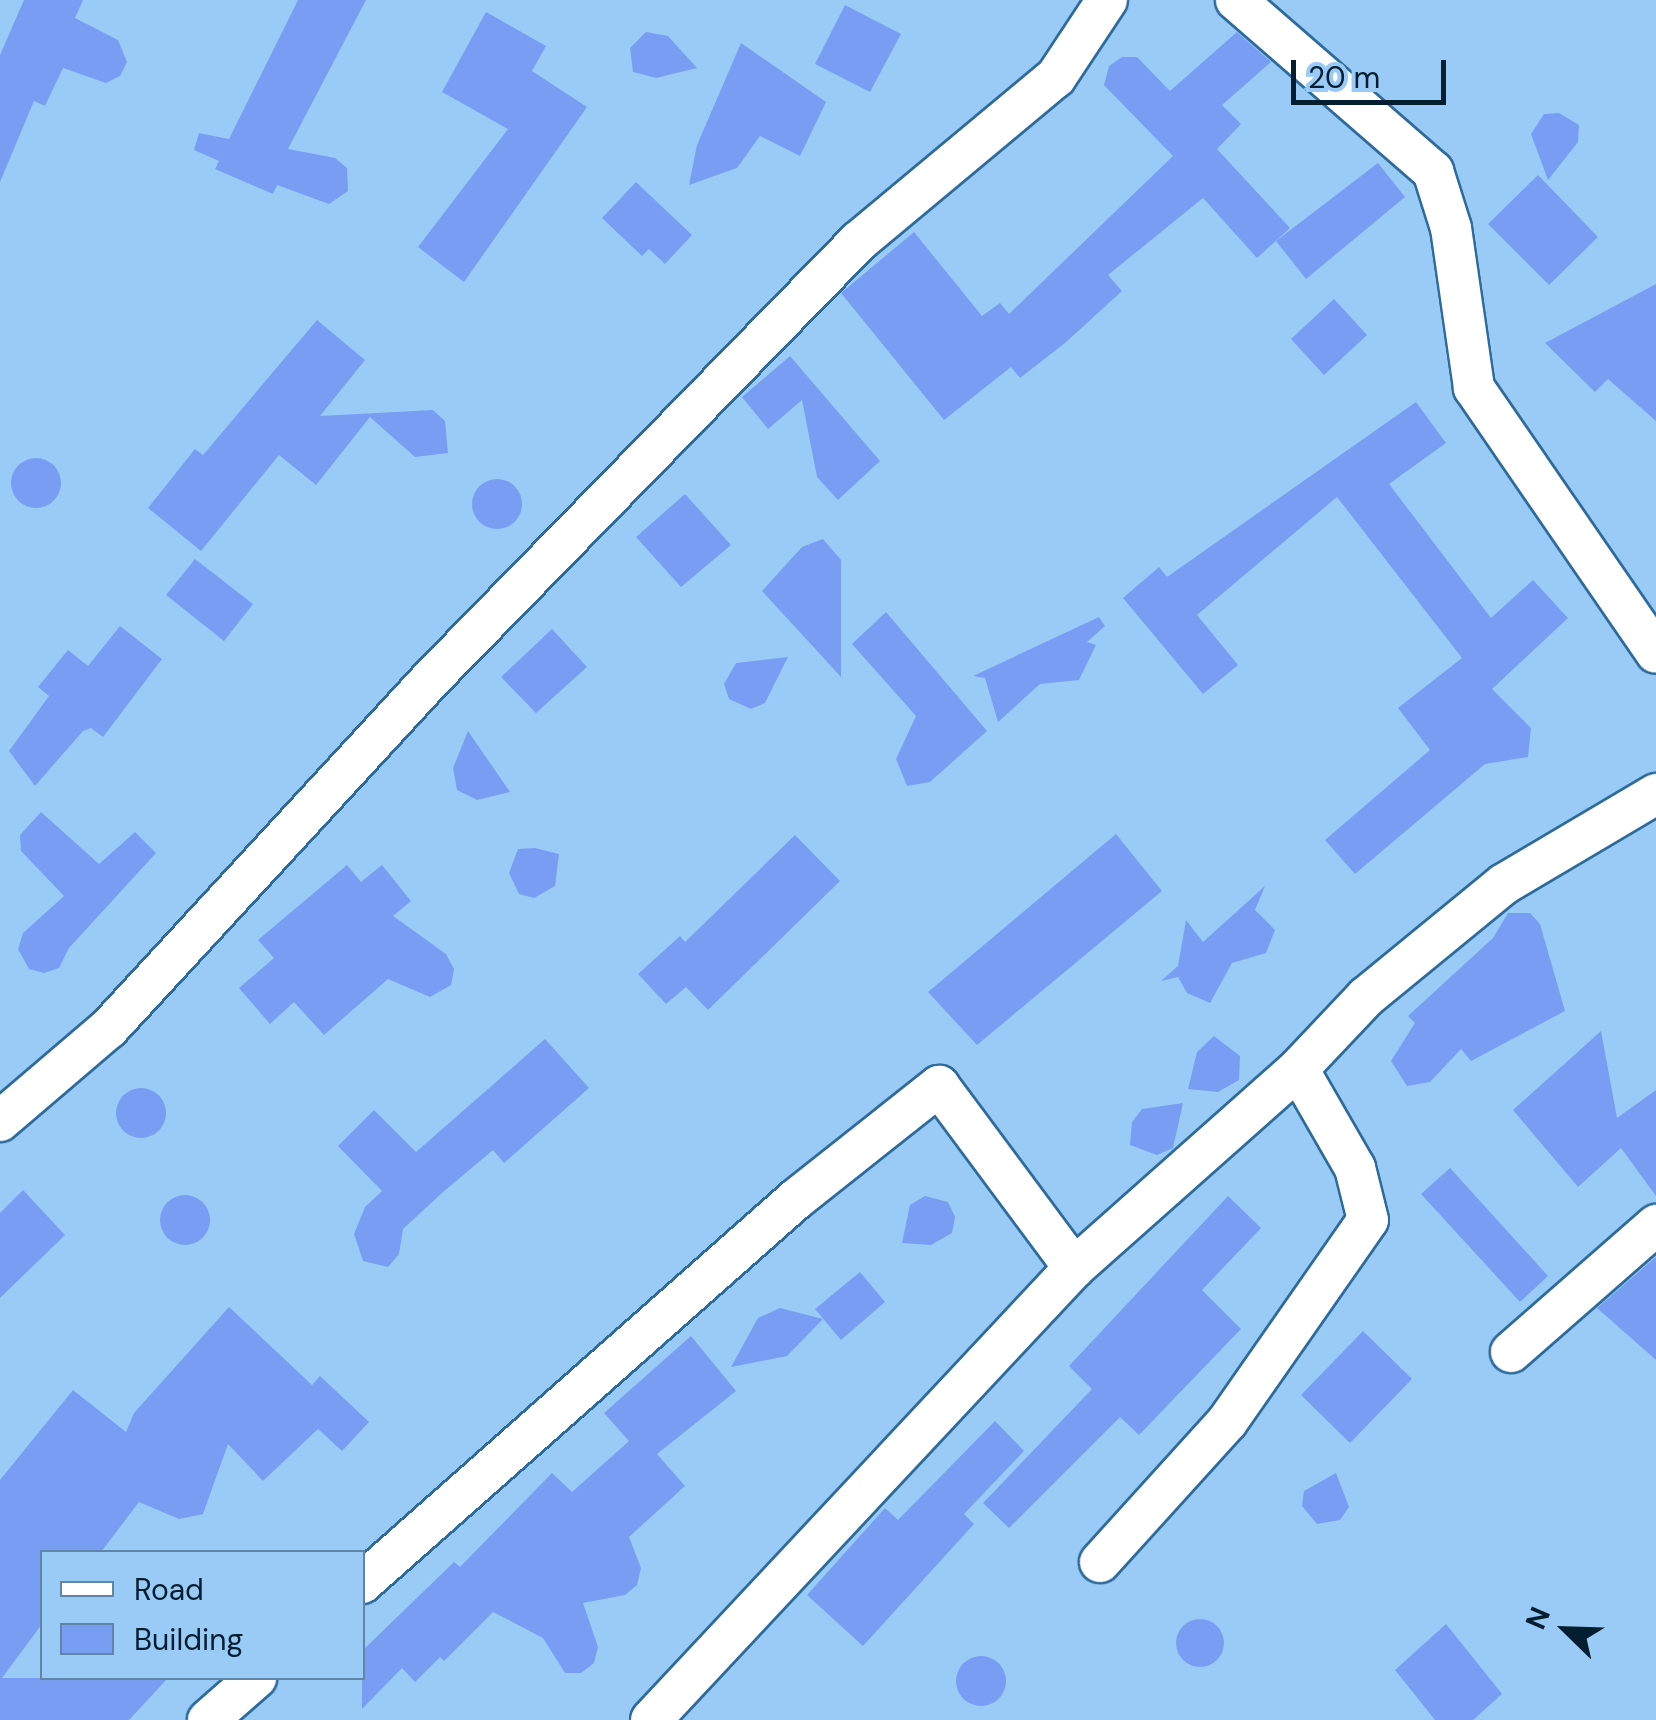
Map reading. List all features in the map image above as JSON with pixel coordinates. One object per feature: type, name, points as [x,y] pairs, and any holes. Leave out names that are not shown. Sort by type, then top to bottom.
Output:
[{"type":"street","points":[[0,1121],[109,1028],[432,678],[859,241],[1056,77],[1107,0]]},
{"type":"street","points":[[1236,0],[1433,171],[1451,228],[1474,388],[1656,653]]},
{"type":"street","points":[[650,1720],[1074,1268],[1298,1069],[1366,997],[1504,884],[1656,794]]},
{"type":"street","points":[[1100,1562],[1227,1422],[1368,1220],[1355,1168],[1298,1069]]},
{"type":"street","points":[[365,1580],[795,1200],[939,1086],[1074,1268]]},
{"type":"street","points":[[1511,1352],[1656,1225]]},
{"type":"street","points":[[208,1720],[254,1680]]},
{"type":"building","points":[[24,0],[83,0],[75,18],[118,40],[127,62],[120,76],[106,83],[63,68],[45,106],[34,101],[0,182],[0,55]]},
{"type":"building","points":[[298,0],[366,0],[288,149],[335,158],[347,168],[348,191],[329,204],[277,185],[273,194],[215,169],[219,161],[194,150],[199,133],[229,139]]},
{"type":"building","points":[[845,5],[901,34],[870,92],[815,64]]},
{"type":"building","points":[[486,12],[546,46],[532,71],[587,107],[464,282],[418,247],[508,129],[442,92]]},
{"type":"building","points":[[646,32],[668,36],[697,68],[656,78],[633,72],[630,48]]},
{"type":"building","points":[[1237,32],[1271,62],[1222,105],[1241,124],[1217,149],[1290,228],[1257,258],[1203,198],[1108,275],[1122,291],[1065,343],[1020,378],[1011,367],[944,420],[841,293],[914,232],[982,316],[1000,303],[1009,314],[1173,156],[1104,85],[1109,66],[1122,57],[1137,57],[1170,91]]},
{"type":"building","points":[[741,43],[826,102],[800,156],[760,136],[737,168],[689,185],[697,145]]},
{"type":"building","points":[[1559,113],[1579,125],[1578,142],[1548,180],[1531,134],[1544,114]]},
{"type":"building","points":[[1378,163],[1405,197],[1306,279],[1276,241]]},
{"type":"building","points":[[1538,175],[1598,237],[1549,285],[1488,224]]},
{"type":"building","points":[[636,182],[692,235],[665,264],[649,249],[642,256],[602,218]]},
{"type":"building","points":[[1656,284],[1656,421],[1608,379],[1595,392],[1545,343]]},
{"type":"building","points":[[1334,299],[1367,335],[1324,375],[1291,339]]},
{"type":"building","points":[[317,320],[365,360],[320,416],[433,410],[445,421],[448,453],[415,457],[370,417],[316,485],[279,455],[201,551],[148,508],[195,449],[203,455]]},
{"type":"building","points":[[790,356],[880,461],[838,500],[817,477],[802,400],[768,429],[742,397]]},
{"type":"building","points":[[1416,402],[1446,443],[1389,484],[1491,618],[1533,580],[1568,618],[1492,689],[1531,728],[1528,757],[1485,764],[1355,874],[1325,840],[1430,750],[1398,708],[1462,658],[1337,497],[1197,615],[1238,665],[1203,694],[1123,598],[1159,567],[1167,577]]},
{"type":"building","points":[[36,458],[54,465],[61,483],[54,501],[36,508],[18,501],[11,483],[18,465]]},
{"type":"building","points":[[497,479],[515,486],[522,504],[515,522],[497,529],[479,522],[472,504],[479,486]]},
{"type":"building","points":[[685,494],[731,545],[681,587],[636,537]]},
{"type":"building","points":[[823,539],[841,560],[841,677],[762,591],[802,547]]},
{"type":"building","points":[[195,559],[253,604],[224,641],[166,595]]},
{"type":"building","points":[[886,612],[987,731],[930,782],[907,786],[896,759],[916,716],[852,644]]},
{"type":"building","points":[[1099,617],[1105,626],[1087,642],[1096,645],[1079,680],[1040,684],[998,722],[985,678],[973,676]]},
{"type":"building","points":[[120,626],[162,659],[103,737],[91,728],[83,731],[35,786],[9,751],[49,696],[38,687],[68,650],[88,666]]},
{"type":"building","points":[[552,629],[587,667],[536,713],[501,677]]},
{"type":"building","points":[[788,657],[765,703],[751,709],[729,699],[724,684],[736,663]]},
{"type":"building","points":[[468,731],[510,792],[477,800],[457,790],[453,768]]},
{"type":"building","points":[[41,812],[99,864],[135,832],[156,853],[69,948],[59,968],[44,973],[29,969],[18,949],[23,933],[64,896],[21,851],[20,835]]},
{"type":"building","points":[[1116,834],[1162,891],[977,1045],[928,992]]},
{"type":"building","points":[[795,835],[840,881],[708,1010],[686,987],[666,1004],[638,974],[680,936],[685,942]]},
{"type":"building","points":[[535,848],[559,854],[555,886],[534,898],[519,894],[509,873],[518,849]]},
{"type":"building","points":[[347,865],[361,882],[382,865],[411,901],[393,916],[446,954],[454,969],[451,985],[430,997],[388,979],[324,1035],[294,1002],[270,1024],[239,988],[274,958],[258,940]]},
{"type":"building","points":[[1265,886],[1255,910],[1275,930],[1266,953],[1232,963],[1210,1003],[1187,993],[1178,977],[1161,981],[1178,966],[1186,920],[1203,942]]},
{"type":"building","points":[[1508,913],[1530,913],[1540,924],[1565,1011],[1471,1061],[1461,1049],[1430,1082],[1407,1086],[1391,1061],[1415,1023],[1408,1016],[1493,938]]},
{"type":"building","points":[[1601,1031],[1617,1118],[1656,1090],[1656,1196],[1621,1148],[1578,1187],[1513,1110]]},
{"type":"building","points":[[1214,1036],[1240,1056],[1239,1080],[1218,1092],[1188,1089],[1197,1052]]},
{"type":"building","points":[[545,1039],[589,1088],[504,1163],[493,1150],[443,1192],[403,1229],[399,1254],[388,1267],[363,1261],[354,1234],[365,1207],[382,1191],[338,1146],[374,1110],[416,1152]]},
{"type":"building","points":[[141,1088],[159,1095],[166,1113],[159,1131],[141,1138],[123,1131],[116,1113],[123,1095]]},
{"type":"building","points":[[1183,1103],[1173,1148],[1157,1155],[1130,1145],[1132,1122],[1142,1109]]},
{"type":"building","points":[[1450,1168],[1548,1276],[1520,1302],[1421,1194]]},
{"type":"building","points":[[23,1190],[65,1235],[0,1298],[0,1213]]},
{"type":"building","points":[[185,1195],[203,1202],[210,1220],[203,1238],[185,1245],[167,1238],[160,1220],[167,1202]]},
{"type":"building","points":[[925,1196],[948,1202],[955,1217],[952,1233],[931,1245],[902,1243],[910,1205]]},
{"type":"building","points":[[1228,1196],[1261,1228],[1202,1290],[1241,1329],[1139,1435],[1120,1417],[1009,1528],[983,1503],[1092,1389],[1069,1366]]},
{"type":"building","points":[[1656,1257],[1656,1360],[1597,1308]]},
{"type":"building","points":[[860,1272],[885,1302],[841,1340],[815,1309]]},
{"type":"building","points":[[229,1307],[312,1385],[320,1376],[369,1422],[342,1451],[318,1429],[263,1481],[228,1444],[203,1514],[179,1519],[139,1502],[103,1550],[40,1550],[40,1627],[2,1678],[166,1680],[129,1720],[0,1720],[0,1480],[73,1390],[126,1432],[134,1413]]},
{"type":"building","points":[[780,1308],[823,1319],[787,1356],[731,1367],[758,1318]]},
{"type":"building","points":[[1363,1331],[1412,1379],[1350,1443],[1301,1395]]},
{"type":"building","points":[[691,1336],[736,1391],[657,1454],[685,1486],[629,1537],[641,1568],[637,1585],[625,1595],[583,1603],[598,1647],[594,1663],[581,1673],[565,1673],[543,1638],[493,1612],[444,1661],[440,1657],[415,1682],[402,1668],[362,1709],[365,1648],[454,1562],[460,1567],[552,1473],[572,1492],[629,1441],[604,1413]]},
{"type":"building","points":[[995,1421],[1024,1451],[964,1514],[974,1524],[863,1646],[807,1595],[885,1508],[898,1520]]},
{"type":"building","points":[[1336,1473],[1349,1507],[1340,1520],[1317,1524],[1302,1506],[1304,1491]]},
{"type":"building","points":[[1200,1619],[1217,1626],[1224,1643],[1217,1660],[1200,1667],[1183,1660],[1176,1643],[1183,1626]]},
{"type":"building","points":[[1446,1624],[1502,1694],[1473,1720],[1435,1720],[1395,1670]]},
{"type":"building","points":[[981,1656],[998,1664],[1006,1681],[998,1698],[981,1706],[964,1698],[956,1681],[964,1664]]}]
